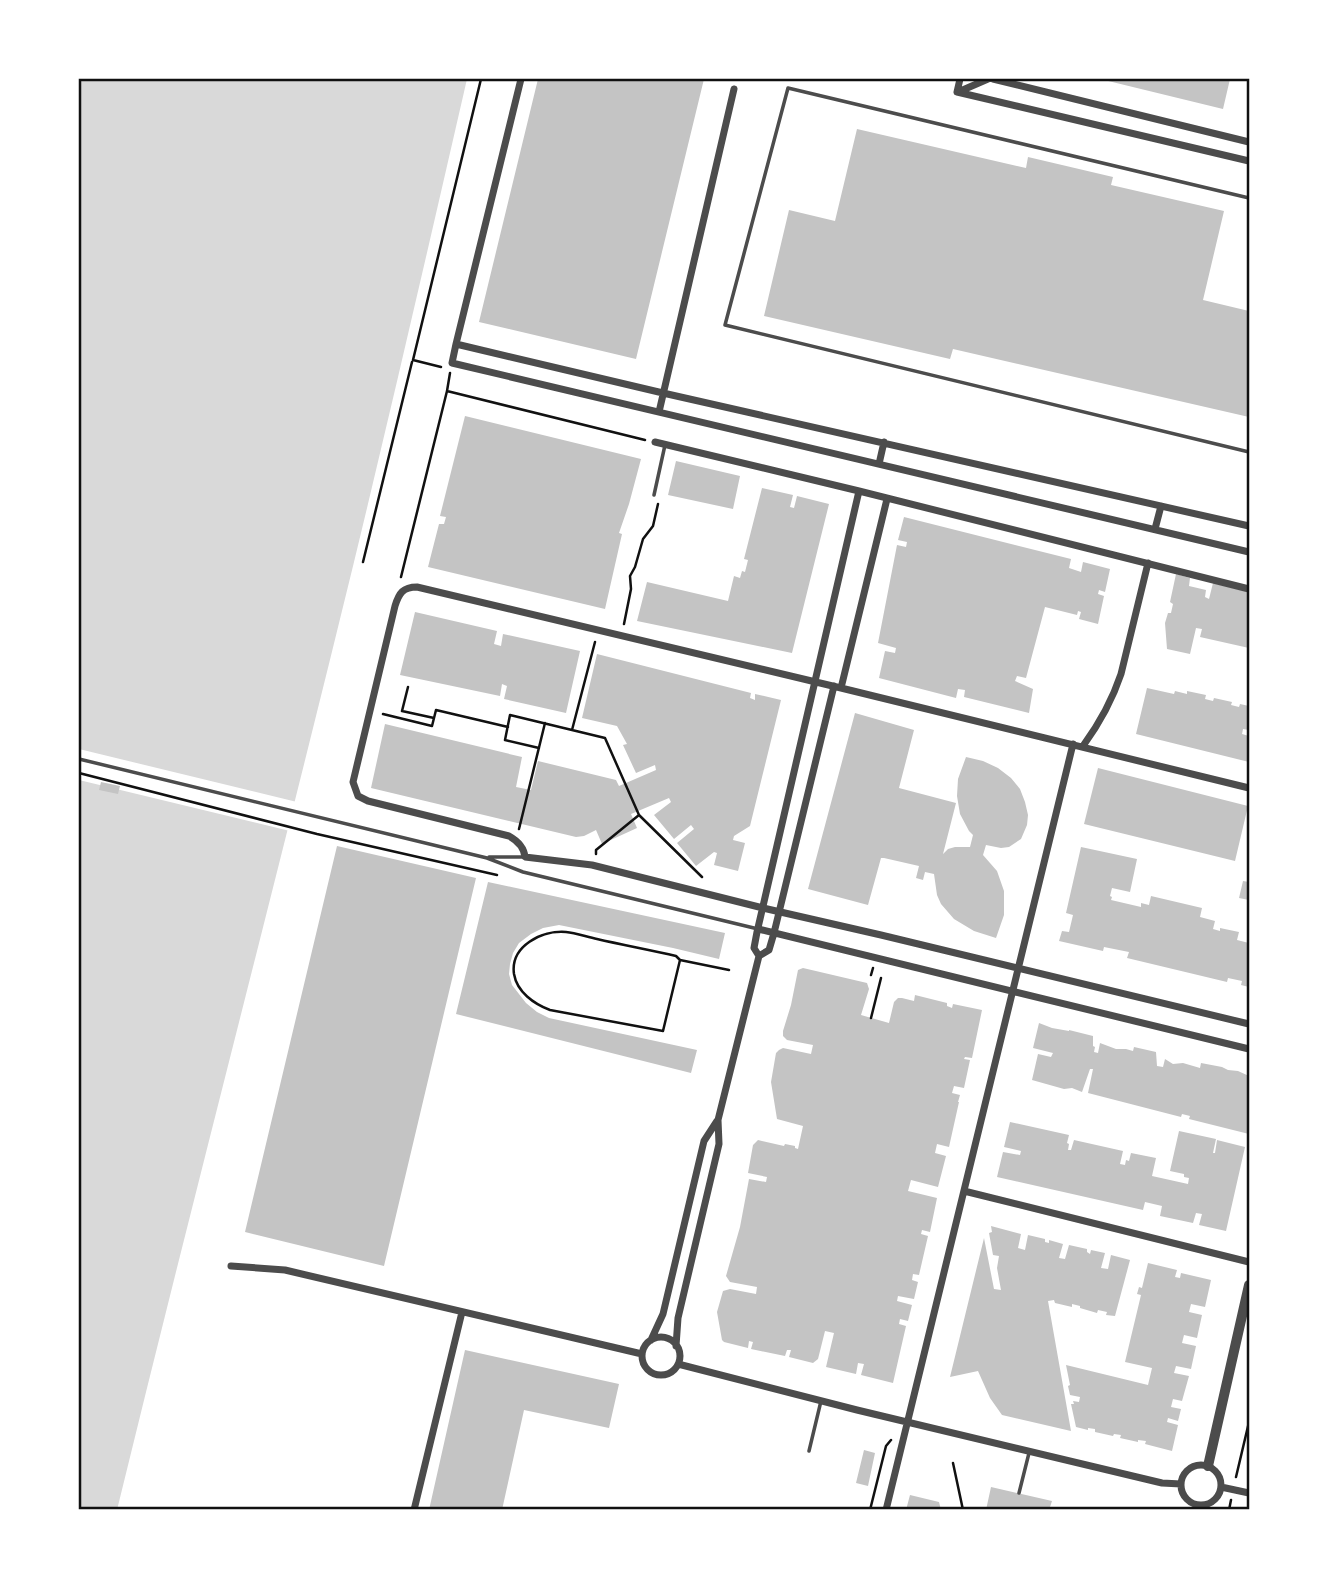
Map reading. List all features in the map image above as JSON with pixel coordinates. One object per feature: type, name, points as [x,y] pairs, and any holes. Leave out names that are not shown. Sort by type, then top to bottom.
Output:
[{"type":"street","points":[[521,79],[452,363],[1249,552]]},
{"type":"street","points":[[957,92],[960,79]]},
{"type":"street","points":[[957,92],[990,79],[1249,142]]},
{"type":"street","points":[[659,412],[734,89]]},
{"type":"street","points":[[957,92],[1249,158]]},
{"type":"street","points":[[456,344],[1249,526]]},
{"type":"street","points":[[655,442],[1249,589]]},
{"type":"street","points":[[879,464],[884,442]]},
{"type":"street","points":[[759,956],[754,948],[758,929],[859,491]]},
{"type":"street","points":[[718,1120],[704,1141],[663,1314],[642,1354],[644,1366],[653,1374],[670,1373],[678,1364],[678,1318],[719,1144],[718,1120],[759,956],[769,950],[774,933],[887,499]]},
{"type":"street","points":[[1155,529],[1161,506]]},
{"type":"street","points":[[1083,747],[1102,719],[1116,690],[1148,563]]},
{"type":"street","points":[[1249,788],[838,687],[410,587],[401,592],[397,600],[353,776],[355,792],[368,802],[504,834],[517,840],[523,848],[524,857],[592,865],[1249,1024]]},
{"type":"street","points":[[886,1510],[1073,744]]},
{"type":"street","points":[[758,929],[1249,1049]]},
{"type":"street","points":[[964,1191],[1249,1262]]},
{"type":"street","points":[[231,1266],[285,1270],[642,1354]]},
{"type":"street","points":[[1208,1466],[1249,1285]]},
{"type":"street","points":[[414,1510],[462,1312]]},
{"type":"street","points":[[651,1340],[665,1338],[676,1346]]},
{"type":"street","points":[[678,1364],[1162,1483],[1181,1484]]},
{"type":"street","points":[[1203,1465],[1217,1472],[1221,1487],[1215,1499],[1196,1507],[1185,1497],[1181,1484],[1184,1474],[1192,1467],[1203,1465]]},
{"type":"street","points":[[1221,1487],[1249,1493]]},
{"type":"lane","points":[[1249,198],[788,88],[725,326],[1249,452]]},
{"type":"lane","points":[[654,495],[665,445]]},
{"type":"lane","points":[[79,759],[487,858],[523,872],[758,929]]},
{"type":"lane","points":[[487,858],[524,857]]},
{"type":"lane","points":[[809,1451],[821,1401]]},
{"type":"lane","points":[[1018,1493],[1029,1451]]},
{"type":"path","points":[[363,562],[481,79]]},
{"type":"path","points":[[405,589],[401,576],[450,370],[413,360]]},
{"type":"path","points":[[447,391],[655,442]]},
{"type":"path","points":[[624,625],[631,589],[629,576],[635,567],[643,539],[653,526],[658,503]]},
{"type":"path","points":[[572,730],[598,630]]},
{"type":"path","points":[[408,687],[402,711],[434,718]]},
{"type":"path","points":[[383,714],[432,726],[436,710],[508,727]]},
{"type":"path","points":[[539,748],[505,740],[510,715],[605,738],[639,815],[702,877]]},
{"type":"path","points":[[517,840],[545,723]]},
{"type":"path","points":[[79,773],[317,834]]},
{"type":"path","points":[[592,865],[596,850],[639,815]]},
{"type":"path","points":[[680,960],[663,1031],[550,1010],[523,992],[514,973],[514,963],[527,943],[538,937],[565,932],[729,970]]},
{"type":"path","points":[[871,1018],[881,978]]},
{"type":"path","points":[[1238,1468],[1249,1422]]},
{"type":"path","points":[[953,1462],[963,1510]]},
{"type":"path","points":[[1229,1510],[1230,1505]]},
{"type":"shaded area","points":[[79,79],[467,79],[354,562],[117,1510],[79,1510]]},
{"type":"pier","points":[[79,749],[297,802],[290,831],[79,780]]},
{"type":"building","points":[[538,79],[704,79],[636,359],[479,322]]},
{"type":"building","points":[[1100,79],[1230,79],[1223,109]]},
{"type":"building","points":[[857,129],[1026,168],[1028,157],[1113,177],[1111,185],[1224,211],[1203,300],[1249,311],[1249,417],[953,349],[950,359],[764,316],[789,210],[835,221]]},
{"type":"building","points":[[465,416],[641,459],[619,533],[622,534],[605,609],[428,567],[439,524],[444,524],[446,517],[440,516]]},
{"type":"building","points":[[676,461],[740,476],[733,509],[668,495]]},
{"type":"building","points":[[762,488],[793,495],[790,507],[794,508],[797,496],[829,504],[792,653],[637,621],[647,582],[728,601],[734,576],[740,578],[742,571],[745,572],[748,560],[744,559]]},
{"type":"building","points":[[904,517],[1071,559],[1069,568],[1081,572],[1083,562],[1110,569],[1105,592],[1099,590],[1098,594],[1104,596],[1098,624],[1079,619],[1081,612],[1078,611],[1077,615],[1045,607],[1026,678],[1017,676],[1015,681],[1033,689],[1029,713],[964,697],[965,690],[958,689],[956,698],[879,678],[885,651],[895,653],[896,648],[878,643],[897,545],[906,547],[907,542],[898,540]]},
{"type":"building","points":[[1176,574],[1190,578],[1189,586],[1206,590],[1205,597],[1209,599],[1213,583],[1249,592],[1249,648],[1200,637],[1202,629],[1196,628],[1190,654],[1167,649],[1165,623],[1168,613],[1171,613],[1173,604],[1170,602]]},
{"type":"building","points":[[415,612],[497,631],[494,644],[501,646],[503,634],[580,651],[566,713],[504,699],[507,686],[502,684],[500,696],[400,675]]},
{"type":"building","points":[[597,654],[751,693],[750,698],[755,700],[755,694],[781,700],[750,826],[734,836],[733,840],[745,843],[738,871],[714,865],[717,853],[714,852],[696,866],[677,843],[694,829],[691,825],[674,839],[654,815],[671,802],[669,798],[631,814],[637,828],[602,844],[596,830],[576,837],[371,788],[385,724],[522,757],[516,787],[531,790],[538,761],[616,780],[619,786],[656,770],[655,765],[636,773],[623,745],[627,744],[617,726],[582,718]]},
{"type":"building","points":[[1147,688],[1174,694],[1175,691],[1187,694],[1187,691],[1206,695],[1205,699],[1213,701],[1214,698],[1232,702],[1231,705],[1239,707],[1240,704],[1249,706],[1249,730],[1243,729],[1242,734],[1249,736],[1249,762],[1136,734]]},
{"type":"building","points":[[855,713],[914,730],[899,788],[956,803],[943,854],[955,847],[970,847],[973,835],[960,814],[957,796],[958,779],[966,757],[998,768],[1020,789],[1028,815],[1021,839],[1009,847],[986,845],[983,855],[997,871],[1004,891],[1004,915],[996,938],[974,931],[954,919],[937,895],[934,874],[925,872],[923,880],[916,878],[919,866],[881,858],[868,905],[808,889]]},
{"type":"building","points":[[1098,768],[1248,806],[1235,861],[1084,824]]},
{"type":"building","points":[[101,782],[120,786],[118,794],[99,790]]},
{"type":"building","points":[[337,846],[476,878],[384,1266],[245,1232]]},
{"type":"building","points":[[1081,847],[1137,859],[1130,892],[1112,888],[1111,900],[1141,907],[1141,903],[1149,905],[1151,896],[1202,908],[1200,917],[1215,921],[1213,929],[1239,932],[1237,940],[1249,943],[1249,987],[1241,985],[1242,981],[1228,978],[1227,982],[1127,958],[1129,952],[1104,947],[1103,951],[1059,941],[1062,931],[1069,932],[1073,915],[1066,913]]},
{"type":"building","points":[[1243,881],[1249,882],[1249,900],[1239,898]]},
{"type":"building","points":[[488,882],[725,933],[719,959],[559,925],[543,928],[519,943],[510,964],[512,985],[537,1012],[549,1018],[697,1050],[691,1073],[456,1014]]},
{"type":"building","points":[[803,968],[867,983],[869,989],[861,1015],[889,1023],[894,1002],[898,998],[914,1001],[915,995],[947,1003],[947,1006],[952,1008],[953,1004],[982,1010],[972,1058],[964,1059],[970,1060],[964,1088],[954,1086],[952,1093],[960,1095],[949,1147],[937,1144],[935,1153],[946,1156],[938,1187],[911,1180],[908,1191],[937,1198],[930,1232],[922,1230],[921,1234],[928,1236],[919,1275],[913,1274],[912,1280],[918,1282],[914,1299],[898,1296],[897,1301],[912,1305],[908,1321],[900,1319],[899,1324],[906,1326],[893,1383],[861,1375],[864,1364],[858,1363],[856,1374],[826,1367],[834,1333],[825,1331],[818,1359],[813,1363],[789,1357],[791,1350],[787,1350],[785,1356],[751,1349],[753,1342],[749,1341],[748,1348],[722,1340],[717,1312],[723,1291],[730,1289],[756,1294],[757,1287],[730,1282],[726,1276],[740,1227],[749,1179],[766,1182],[767,1177],[748,1173],[753,1145],[758,1140],[795,1146],[798,1149],[803,1126],[777,1119],[771,1082],[776,1053],[779,1050],[783,1048],[811,1054],[813,1045],[787,1040],[783,1036],[798,970]]},
{"type":"building","points":[[1039,1023],[1093,1036],[1094,1052],[1098,1053],[1100,1043],[1133,1051],[1134,1047],[1156,1052],[1157,1066],[1163,1067],[1165,1059],[1173,1064],[1183,1063],[1200,1068],[1201,1063],[1222,1067],[1249,1076],[1249,1134],[1189,1119],[1190,1116],[1182,1114],[1181,1117],[1088,1093],[1093,1069],[1090,1069],[1082,1092],[1032,1080],[1038,1054],[1051,1057],[1053,1053],[1033,1048]]},
{"type":"building","points":[[1010,1122],[1069,1135],[1068,1150],[1071,1150],[1074,1140],[1123,1151],[1120,1164],[1125,1165],[1126,1160],[1129,1161],[1131,1153],[1156,1158],[1152,1176],[1188,1184],[1189,1178],[1184,1177],[1184,1174],[1170,1171],[1179,1131],[1216,1139],[1213,1153],[1217,1140],[1245,1147],[1226,1231],[1199,1225],[1202,1214],[1196,1213],[1193,1223],[1160,1216],[1162,1206],[1145,1202],[1143,1210],[997,1177],[1003,1152],[1020,1155],[1021,1151],[1004,1147]]},
{"type":"building","points":[[991,1226],[1021,1234],[1018,1248],[1025,1250],[1028,1235],[1045,1239],[1045,1242],[1049,1243],[1049,1240],[1063,1244],[1059,1258],[1065,1259],[1069,1245],[1087,1249],[1090,1254],[1091,1250],[1105,1253],[1101,1268],[1108,1269],[1111,1255],[1130,1260],[1115,1316],[1072,1304],[1072,1307],[1055,1303],[1054,1300],[1048,1301],[1071,1431],[1002,1415],[990,1398],[978,1371],[950,1377],[984,1238],[994,1289],[1001,1290],[997,1268],[999,1256],[993,1255],[989,1233],[992,1232]]},
{"type":"building","points":[[1148,1263],[1177,1270],[1175,1277],[1180,1278],[1181,1273],[1211,1280],[1205,1307],[1191,1304],[1189,1312],[1202,1315],[1197,1338],[1184,1335],[1182,1343],[1196,1346],[1191,1369],[1176,1366],[1174,1373],[1189,1376],[1182,1401],[1173,1399],[1171,1407],[1181,1409],[1178,1421],[1168,1418],[1167,1422],[1178,1425],[1172,1451],[1145,1444],[1146,1441],[1138,1442],[1120,1438],[1121,1435],[1113,1436],[1095,1432],[1095,1429],[1076,1427],[1071,1404],[1074,1404],[1073,1401],[1079,1402],[1080,1397],[1070,1395],[1068,1386],[1066,1365],[1148,1385],[1152,1368],[1125,1362],[1141,1295],[1137,1294],[1139,1287],[1142,1288]]},
{"type":"building","points":[[465,1350],[619,1384],[609,1428],[524,1410],[502,1510],[429,1510]]},
{"type":"building","points":[[864,1450],[875,1453],[868,1486],[856,1483]]},
{"type":"building","points":[[991,1487],[1052,1501],[1049,1510],[986,1510]]},
{"type":"building","points":[[910,1495],[939,1502],[941,1510],[906,1510]]}]
